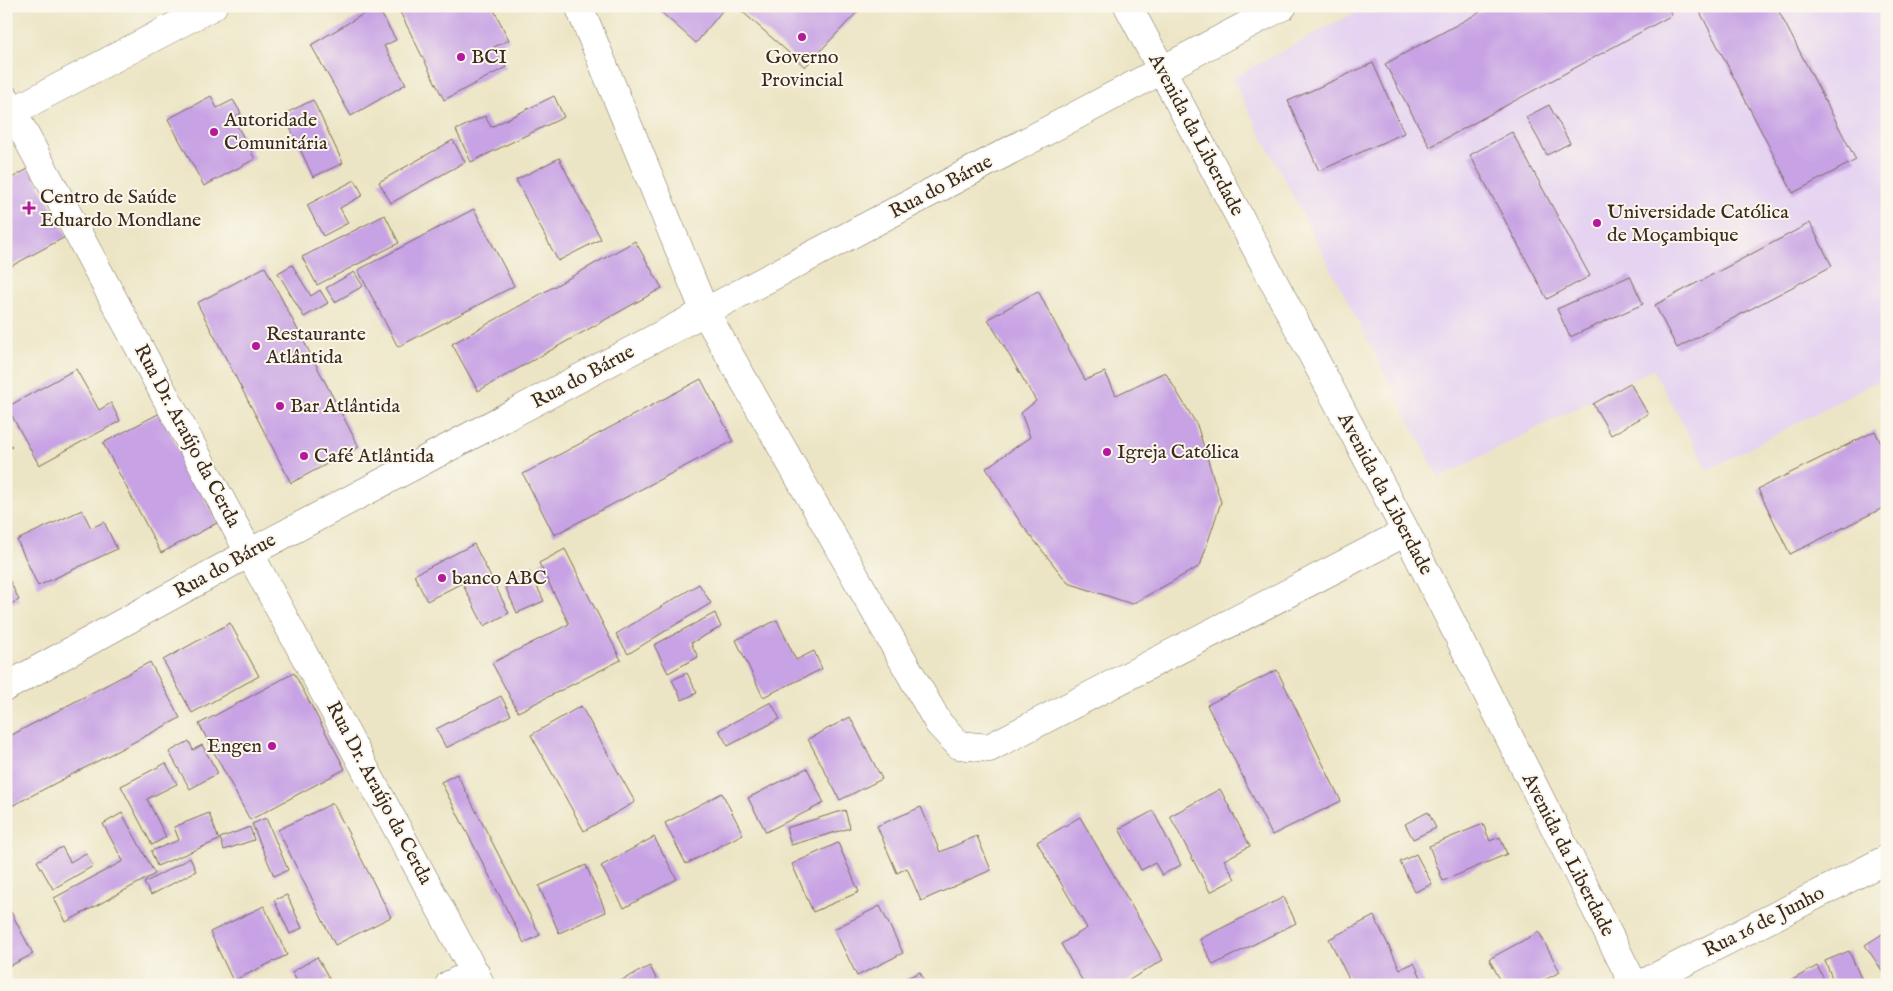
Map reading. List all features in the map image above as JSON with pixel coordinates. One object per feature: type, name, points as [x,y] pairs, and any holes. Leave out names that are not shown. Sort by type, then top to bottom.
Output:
[{"type":"street","points":[[8,109],[214,6]]},
{"type":"street","points":[[579,6],[705,312],[939,724],[959,745],[989,748],[1406,532]]},
{"type":"street","name":"Avenida da Liberdade","points":[[1128,6],[1406,532],[1634,985]]},
{"type":"street","name":"Rua do Bárue","points":[[6,687],[249,552],[1283,6]]},
{"type":"street","name":"Rua Dr. Araújo da Cerda","points":[[8,109],[478,978]]},
{"type":"street","name":"Rua 16 de Junho","points":[[1640,985],[1887,859]]},
{"type":"street","points":[[449,985],[478,978]]},
{"type":"shaded area","name":"Universidade Católica de Moçambique","points":[[1367,6],[1887,6],[1887,376],[1708,470],[1653,369],[1439,478],[1232,78]]},
{"type":"building","points":[[377,6],[396,40],[384,46],[406,84],[351,116],[311,45]]},
{"type":"building","name":"BCI","points":[[397,6],[492,6],[509,40],[494,47],[506,67],[444,100]]},
{"type":"building","name":"Governo Provincial","points":[[654,6],[726,6],[696,43]]},
{"type":"building","name":"Governo Provincial","points":[[736,6],[863,6],[805,67]]},
{"type":"building","points":[[1491,6],[1667,6],[1672,15],[1430,147],[1385,64]]},
{"type":"building","points":[[1697,6],[1776,6],[1856,160],[1793,193]]},
{"type":"building","points":[[1373,63],[1404,133],[1319,171],[1288,101]]},
{"type":"building","points":[[211,96],[217,108],[233,100],[241,113],[233,118],[255,159],[204,186],[168,119]]},
{"type":"building","points":[[554,96],[564,117],[471,162],[456,130],[485,116],[491,127]]},
{"type":"building","points":[[313,100],[343,163],[313,177],[284,114]]},
{"type":"building","points":[[1549,105],[1570,143],[1547,155],[1526,117]]},
{"type":"building","points":[[1512,132],[1590,276],[1547,299],[1470,155]]},
{"type":"building","points":[[453,140],[465,162],[391,203],[379,182]]},
{"type":"building","points":[[559,158],[601,239],[558,261],[516,180]]},
{"type":"building","name":"Centro de Saúde Eduardo Mondlane","points":[[30,168],[67,236],[6,269],[6,181]]},
{"type":"building","points":[[355,180],[363,195],[340,208],[348,223],[323,236],[307,205]]},
{"type":"building","points":[[474,209],[514,286],[398,347],[358,270]]},
{"type":"building","points":[[385,215],[399,243],[317,285],[302,257]]},
{"type":"building","points":[[1810,223],[1832,266],[1677,348],[1655,305]]},
{"type":"building","points":[[635,241],[662,288],[478,391],[452,344]]},
{"type":"building","points":[[292,265],[311,296],[320,290],[328,303],[304,317],[278,273]]},
{"type":"building","points":[[265,267],[359,447],[291,483],[197,303]]},
{"type":"building","points":[[354,272],[363,286],[335,302],[326,288]]},
{"type":"building","points":[[1630,276],[1643,304],[1570,337],[1557,309]]},
{"type":"building","name":"Igreja Católica","points":[[1038,291],[1085,380],[1105,372],[1116,395],[1165,372],[1197,425],[1221,502],[1200,566],[1132,604],[1068,583],[1022,525],[986,468],[1030,437],[1021,413],[1036,401],[988,319]]},
{"type":"building","points":[[76,369],[99,410],[111,403],[120,421],[39,465],[7,407]]},
{"type":"building","points":[[701,379],[733,441],[554,535],[523,474]]},
{"type":"building","points":[[1630,383],[1648,414],[1611,435],[1593,404]]},
{"type":"building","points":[[160,413],[217,523],[161,553],[103,443]]},
{"type":"building","points":[[1875,431],[1887,456],[1887,506],[1790,554],[1758,489]]},
{"type":"building","points":[[6,436],[12,447],[6,451]]},
{"type":"building","points":[[82,510],[91,528],[104,522],[117,549],[38,586],[17,540]]},
{"type":"building","points":[[474,544],[509,613],[484,626],[462,583],[427,601],[414,575]]},
{"type":"building","points":[[565,549],[621,660],[518,712],[492,663],[569,624],[539,563]]},
{"type":"building","points":[[530,572],[544,601],[517,613],[504,584]]},
{"type":"building","points":[[6,573],[19,600],[6,606]]},
{"type":"building","points":[[699,584],[711,603],[628,654],[616,634]]},
{"type":"building","points":[[715,613],[721,627],[691,643],[698,657],[668,673],[654,645]]},
{"type":"building","points":[[777,620],[796,660],[814,651],[822,669],[763,697],[736,640]]},
{"type":"building","points":[[230,623],[259,676],[192,713],[163,660]]},
{"type":"building","points":[[150,662],[180,718],[6,809],[6,738]]},
{"type":"building","points":[[1277,670],[1341,801],[1272,835],[1207,705]]},
{"type":"building","points":[[294,673],[345,769],[250,820],[199,724]]},
{"type":"building","points":[[687,673],[697,693],[682,700],[672,680]]},
{"type":"building","points":[[501,696],[511,715],[446,748],[436,729]]},
{"type":"building","points":[[771,702],[780,719],[728,746],[719,730]]},
{"type":"building","points":[[581,706],[635,802],[584,831],[531,735]]},
{"type":"building","points":[[850,717],[882,779],[840,800],[808,739]]},
{"type":"building","points":[[189,741],[193,750],[202,745],[218,773],[190,789],[169,752]]},
{"type":"building","points":[[166,763],[177,784],[147,799],[166,837],[152,845],[121,786]]},
{"type":"building","points":[[807,768],[824,803],[766,832],[748,798]]},
{"type":"building","points":[[457,774],[540,935],[524,943],[441,782]]},
{"type":"building","points":[[1220,789],[1250,846],[1224,860],[1235,879],[1210,892],[1170,816]]},
{"type":"building","points":[[722,793],[743,834],[686,864],[665,823]]},
{"type":"building","points":[[333,803],[391,917],[335,945],[278,830]]},
{"type":"building","points":[[921,807],[940,852],[977,836],[991,870],[921,901],[907,868],[897,873],[877,826]]},
{"type":"building","points":[[845,810],[850,828],[791,845],[786,828]]},
{"type":"building","points":[[1153,811],[1181,865],[1162,875],[1155,863],[1141,870],[1119,829]]},
{"type":"building","points":[[1428,812],[1436,828],[1413,839],[1405,824]]},
{"type":"building","points":[[122,813],[155,874],[66,922],[54,898],[123,861],[103,824]]},
{"type":"building","points":[[209,813],[219,840],[157,866],[151,851],[179,840],[174,827]]},
{"type":"building","points":[[1080,817],[1163,960],[1121,985],[1085,985],[1061,944],[1087,928],[1037,842]]},
{"type":"building","points":[[266,818],[288,870],[274,876],[252,824]]},
{"type":"building","points":[[1483,824],[1490,841],[1500,837],[1507,854],[1443,881],[1429,846]]},
{"type":"building","points":[[250,827],[254,840],[224,850],[220,838]]},
{"type":"building","points":[[654,837],[677,879],[624,908],[601,866]]},
{"type":"building","points":[[838,843],[859,892],[813,912],[792,864]]},
{"type":"building","points":[[62,847],[70,862],[86,853],[93,866],[53,889],[37,861]]},
{"type":"building","points":[[1416,854],[1432,884],[1415,892],[1400,862]]},
{"type":"building","points":[[190,858],[196,871],[151,895],[144,883]]},
{"type":"building","points":[[586,865],[606,912],[559,933],[539,886]]},
{"type":"building","points":[[287,895],[302,928],[290,934],[274,900]]},
{"type":"building","points":[[1284,897],[1296,923],[1213,965],[1200,939]]},
{"type":"building","points":[[264,906],[287,955],[233,981],[210,932]]},
{"type":"building","points":[[880,906],[903,953],[857,976],[834,929]]},
{"type":"building","points":[[11,912],[33,954],[6,968],[6,915]]},
{"type":"building","points":[[1374,916],[1400,969],[1414,963],[1425,985],[1352,985],[1329,939]]},
{"type":"building","points":[[1887,931],[1887,978],[1865,945]]},
{"type":"building","points":[[1539,932],[1560,972],[1535,985],[1503,985],[1489,959]]},
{"type":"building","points":[[1849,951],[1864,985],[1835,985],[1825,961]]},
{"type":"building","points":[[317,957],[329,978],[318,985],[299,985],[292,972]]},
{"type":"building","points":[[650,966],[659,985],[612,985]]},
{"type":"building","points":[[1817,966],[1827,985],[1783,985]]},
{"type":"building","points":[[920,972],[926,985],[892,985]]},
{"type":"place","name":"Governo Provincial","points":[[802,37]]},
{"type":"place","name":"BCI","points":[[461,57]]},
{"type":"place","name":"Autoridade Comunitária","points":[[214,132]]},
{"type":"place","name":"Centro de Saúde Eduardo Mondlane","points":[[29,208]]},
{"type":"place","name":"Universidade Católica de Moçambique","points":[[1597,223]]},
{"type":"place","name":"Restaurante Atlântida","points":[[256,346]]},
{"type":"place","name":"Bar Atlântida","points":[[280,406]]},
{"type":"place","name":"Igreja Católica","points":[[1107,452]]},
{"type":"place","name":"Café Atlântida","points":[[304,456]]},
{"type":"place","name":"banco ABC","points":[[442,578]]},
{"type":"place","name":"Engen","points":[[272,746]]}]
